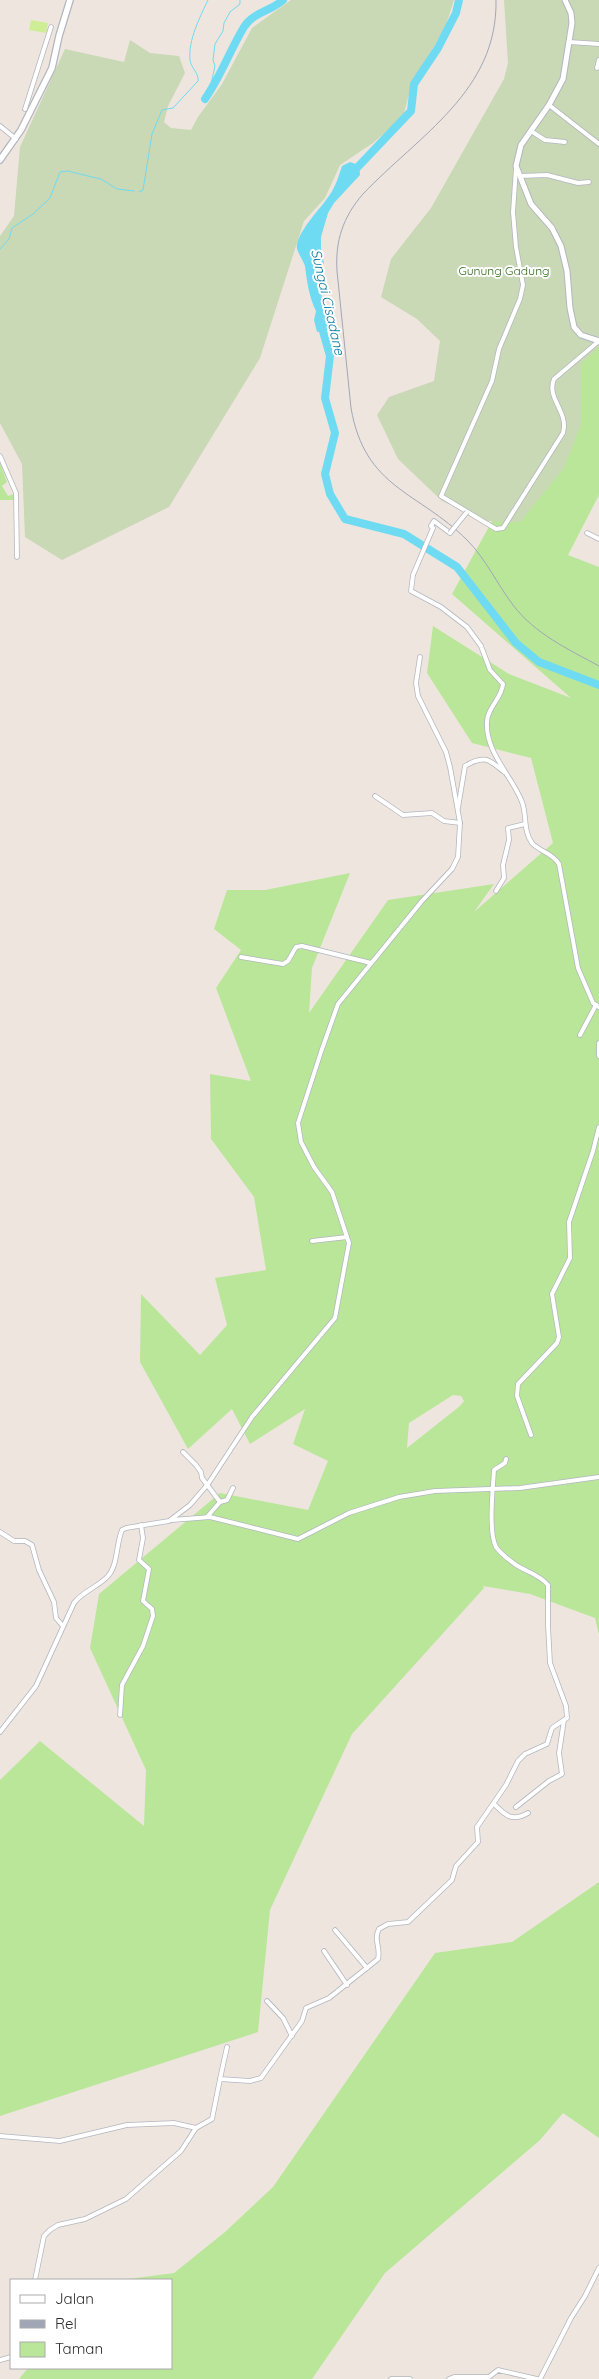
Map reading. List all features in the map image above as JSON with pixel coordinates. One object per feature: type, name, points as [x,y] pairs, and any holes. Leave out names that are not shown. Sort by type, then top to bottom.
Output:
[{"type":"main road","points":[[0,160],[16,139],[52,68],[58,36],[70,0]]},
{"type":"street","points":[[565,0],[572,24],[563,79],[549,105],[530,131],[518,152],[514,221],[516,247],[523,285],[520,299],[498,349],[492,381],[441,496],[496,529],[503,528],[563,434],[564,419],[552,392],[554,378],[599,341]]},
{"type":"street","points":[[25,109],[52,27]]},
{"type":"street","points":[[569,42],[599,44]]},
{"type":"street","points":[[597,68],[599,60]]},
{"type":"street","points":[[549,105],[599,144]]},
{"type":"street","points":[[0,126],[16,139]]},
{"type":"street","points":[[530,131],[552,142],[565,142]]},
{"type":"street","points":[[516,166],[531,204],[552,228],[561,246],[567,271],[570,308],[574,327],[581,335],[599,341]]},
{"type":"street","points":[[520,176],[547,175],[578,183],[589,182]]},
{"type":"street","points":[[0,456],[16,493],[17,557]]},
{"type":"street","points":[[467,512],[450,533],[434,521],[423,554],[413,575],[411,591],[441,607],[467,627],[481,646],[490,670],[503,684],[500,696],[488,716],[487,734],[522,803],[525,824],[533,844],[554,857],[559,864],[578,968],[598,1006],[580,1035]]},
{"type":"street","points":[[587,533],[599,539]]},
{"type":"street","points":[[169,1520],[190,1505],[208,1484],[252,1417],[334,1320],[348,1248],[347,1237],[332,1192],[314,1167],[301,1142],[298,1123],[320,1052],[338,1004],[456,864],[460,823],[458,810],[447,757],[418,696],[416,683],[420,657]]},
{"type":"street","points":[[458,810],[465,766],[488,759],[506,774]]},
{"type":"street","points":[[375,796],[403,815],[432,813],[444,820],[460,823]]},
{"type":"street","points":[[496,891],[504,878],[503,865],[509,840],[508,828],[525,824]]},
{"type":"street","points":[[240,957],[283,964],[288,961],[296,947],[302,946],[371,963]]},
{"type":"street","points":[[599,1043],[599,1056]]},
{"type":"street","points":[[531,1434],[517,1396],[518,1384],[557,1343],[559,1337],[552,1294],[570,1258],[569,1222],[593,1151],[599,1127]]},
{"type":"street","points":[[312,1241],[347,1237]]},
{"type":"street","points":[[183,1452],[187,1458],[196,1464],[202,1478],[220,1502]]},
{"type":"street","points":[[220,2078],[250,2081],[262,2078],[302,2021],[306,2008],[329,1998],[378,1959],[379,1952],[376,1939],[379,1929],[388,1924],[408,1922],[452,1880],[456,1866],[478,1842],[477,1826],[494,1804],[520,1758],[547,1744],[551,1730],[567,1718],[568,1711],[550,1660],[548,1586],[540,1577],[512,1562],[497,1547],[494,1536],[494,1470],[505,1463],[506,1459]]},
{"type":"street","points":[[0,1732],[36,1686],[72,1606],[80,1596],[108,1576],[112,1570],[122,1530],[169,1520],[207,1516],[298,1539],[349,1513],[399,1497],[434,1491],[520,1488],[599,1478]]},
{"type":"street","points":[[207,1516],[220,1502],[227,1500],[233,1488]]},
{"type":"street","points":[[120,1715],[122,1685],[143,1646],[153,1616],[152,1609],[143,1601],[150,1568],[139,1560],[143,1538],[141,1525]]},
{"type":"street","points":[[0,1532],[14,1542],[25,1541],[32,1545],[39,1570],[54,1602],[56,1618],[62,1625]]},
{"type":"street","points":[[516,1807],[549,1781],[562,1774],[559,1753],[564,1720]]},
{"type":"street","points":[[494,1804],[506,1816],[512,1818],[520,1818],[528,1813]]},
{"type":"street","points":[[334,1930],[367,1968]]},
{"type":"street","points":[[324,1951],[347,1984]]},
{"type":"street","points":[[267,2002],[283,2018],[292,2036]]},
{"type":"street","points":[[35,2279],[44,2236],[50,2230],[58,2225],[90,2217],[126,2199],[181,2151],[196,2128],[212,2119],[227,2047]]},
{"type":"street","points":[[0,2136],[60,2141],[127,2125],[174,2123],[196,2128]]},
{"type":"street","points":[[449,2379],[454,2377],[489,2378],[498,2370],[538,2379],[599,2268]]},
{"type":"street","points":[[391,2379],[410,2379]]},
{"type":"green space","points":[[291,0],[454,0],[445,28],[412,83],[403,117],[373,143],[340,165],[325,198],[304,221],[260,358],[169,507],[62,560],[25,537],[22,464],[0,423],[0,236],[14,216],[20,147],[65,49],[124,62],[130,40],[150,53],[179,56],[185,73],[168,106],[164,122],[171,128],[191,130],[222,84],[252,28]]},
{"type":"green space","name":"Gunung Gadung","points":[[504,0],[599,0],[599,347],[581,364],[581,425],[564,468],[520,522],[487,521],[442,501],[398,459],[377,415],[389,397],[434,381],[440,341],[417,319],[381,297],[391,259],[431,208],[504,79],[508,63]]},
{"type":"green space","points":[[31,20],[48,23],[46,33],[29,30]]},
{"type":"green space","points":[[599,297],[599,495],[568,555],[599,567],[599,1635],[595,1618],[530,1594],[483,1586],[484,1588],[352,1734],[270,1910],[258,2032],[0,2116],[0,1780],[40,1741],[144,1826],[146,1770],[90,1648],[99,1594],[220,1493],[308,1510],[328,1461],[293,1444],[305,1409],[250,1444],[232,1409],[188,1449],[140,1362],[141,1294],[200,1355],[227,1325],[215,1278],[266,1270],[254,1197],[211,1139],[210,1074],[251,1081],[216,988],[241,950],[214,929],[227,890],[265,890],[350,873],[312,968],[309,1013],[388,900],[494,884],[474,912],[553,843],[531,758],[472,743],[427,673],[433,626],[509,674],[571,698],[452,594],[514,481]],"holes":[[[453,1395],[461,1396],[464,1401],[460,1406],[407,1448],[409,1423]]]},
{"type":"green space","points":[[0,463],[7,482],[2,486],[8,496],[14,494],[15,500],[0,500]]},
{"type":"green space","points":[[599,1882],[599,2138],[563,2113],[540,2140],[385,2273],[312,2379],[19,2379],[27,2369],[172,2369],[172,2279],[129,2279],[174,2273],[225,2232],[273,2187],[435,1953],[512,1942]]},
{"type":"water","points":[[350,162],[359,165],[360,175],[334,203],[328,213],[321,237],[324,263],[320,276],[322,304],[325,311],[330,314],[328,330],[317,332],[314,320],[316,311],[310,295],[305,266],[297,249],[297,244],[303,230],[332,192],[342,166]]},
{"type":"waterway","points":[[139,192],[143,190],[152,134],[162,110],[173,108],[198,81],[190,60],[190,52],[195,29],[208,0]]},
{"type":"waterway","points":[[209,93],[215,66],[213,60],[215,44],[223,31],[224,23],[230,12],[240,4],[240,0]]},
{"type":"waterway","points":[[205,99],[244,27],[252,18],[274,7],[283,0]]},
{"type":"waterway","name":"Sungai Cisadane","points":[[353,172],[411,111],[414,84],[438,48],[456,13],[459,0]]},
{"type":"waterway","points":[[0,249],[9,239],[12,228],[33,214],[50,198],[60,172],[68,171],[101,179],[117,189],[134,191]]},
{"type":"waterway","name":"Sungai Cisadane","points":[[320,321],[330,356],[325,398],[335,433],[325,474],[330,494],[345,519],[404,534],[457,567],[516,643],[539,662],[599,685]]},
{"type":"railway","points":[[496,0],[493,32],[484,60],[470,86],[430,131],[363,194],[345,221],[337,250],[337,271],[351,408],[358,435],[368,456],[381,472],[396,486],[449,524],[467,540],[480,555],[513,605],[531,624],[564,647],[599,666]]}]
